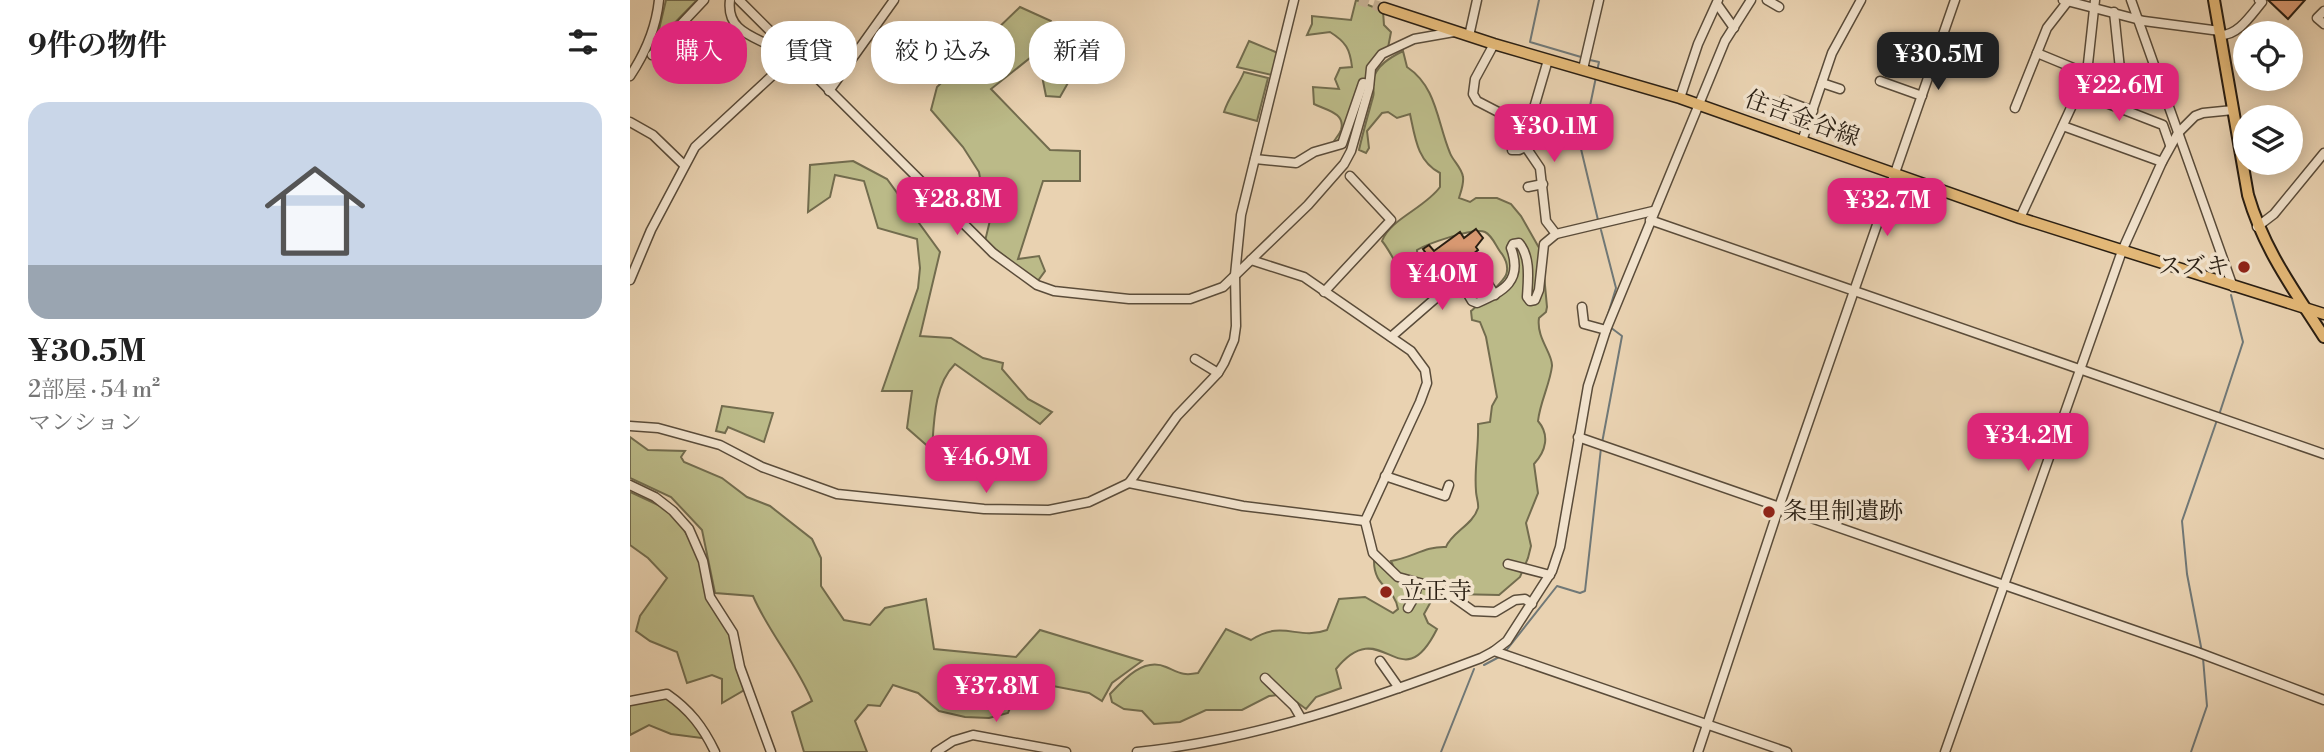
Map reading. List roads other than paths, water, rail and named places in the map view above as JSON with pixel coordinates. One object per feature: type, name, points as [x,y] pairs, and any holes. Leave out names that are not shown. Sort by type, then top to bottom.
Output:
[{"type":"highway","points":[[2214,0],[2233,110]]},
{"type":"highway","points":[[2244,175],[2257,227],[2273,258],[2324,337]]},
{"type":"main road","name":"住吉金谷線","points":[[1384,8],[1548,60],[1590,67],[2020,218],[2324,314]]},
{"type":"street","points":[[630,76],[656,24],[659,0]]},
{"type":"street","points":[[684,21],[704,0]]},
{"type":"street","points":[[630,281],[651,230],[684,165],[705,136],[775,73],[780,60],[775,48],[747,36],[736,26],[730,16],[730,0]]},
{"type":"street","points":[[739,0],[993,253],[1037,285],[1054,291],[1091,296],[1190,299],[1223,287],[1308,205],[1344,164],[1351,151],[1371,68],[1382,54],[1414,39],[1457,32]]},
{"type":"street","points":[[830,91],[894,0]]},
{"type":"street","points":[[630,426],[697,437],[720,445],[762,467],[820,489],[849,496],[942,506],[1049,510],[1089,502],[1129,483],[1177,416],[1218,373],[1234,340],[1241,215],[1294,0]]},
{"type":"street","points":[[1469,36],[1478,0]]},
{"type":"street","points":[[1590,67],[1599,0]]},
{"type":"street","points":[[1499,653],[1550,575],[1560,547],[1588,386],[1607,327],[1725,41],[1751,0]]},
{"type":"street","points":[[1767,0],[1779,7]]},
{"type":"street","points":[[1802,142],[1832,52],[1861,0]]},
{"type":"street","points":[[1698,752],[1779,507],[1955,0]]},
{"type":"street","points":[[2131,0],[2233,287]]},
{"type":"street","points":[[2015,108],[2047,28],[2066,1],[2095,3],[2137,18],[2229,35],[2236,31],[2262,2],[2259,0]]},
{"type":"street","points":[[1718,2],[1734,28]]},
{"type":"street","points":[[1680,98],[1698,44],[1718,2]]},
{"type":"street","points":[[2020,218],[2087,73],[2095,3]]},
{"type":"street","points":[[2324,11],[2317,18],[2324,24]]},
{"type":"street","points":[[2037,53],[2122,88],[2114,12]]},
{"type":"street","points":[[1494,44],[1475,79],[1473,94],[1477,101],[1504,115],[1540,168],[1546,221],[1556,234]]},
{"type":"street","points":[[1512,150],[1525,144],[1548,60]]},
{"type":"street","points":[[1880,81],[1922,96]]},
{"type":"street","points":[[1255,159],[1296,163],[1314,152],[1342,144],[1363,83],[1369,85]]},
{"type":"street","points":[[1822,83],[1840,89]]},
{"type":"street","points":[[2078,92],[2163,125],[2170,145]]},
{"type":"street","points":[[1784,100],[1812,111]]},
{"type":"street","points":[[1945,752],[2122,251],[2178,133],[2195,116],[2233,110]]},
{"type":"street","points":[[630,122],[653,135],[684,165]]},
{"type":"street","points":[[2063,126],[2162,162]]},
{"type":"street","points":[[2257,227],[2274,214],[2324,153]]},
{"type":"street","points":[[1324,292],[1391,220],[1350,176]]},
{"type":"street","points":[[1528,187],[1543,184]]},
{"type":"street","points":[[1460,281],[1472,301],[1477,303],[1495,295],[1513,279],[1516,262],[1511,248],[1513,244],[1519,243],[1524,249],[1528,275],[1527,298],[1530,301],[1535,300],[1539,290],[1544,244],[1556,234],[1653,211]]},
{"type":"street","points":[[1650,220],[2324,454]]},
{"type":"street","points":[[1251,260],[1304,277],[1411,351],[1425,370],[1427,383],[1365,521],[1373,553],[1398,578],[1442,589],[1473,611],[1495,612],[1515,600],[1525,599],[1532,604]]},
{"type":"street","points":[[1391,337],[1478,268]]},
{"type":"street","points":[[1488,284],[1495,295]]},
{"type":"street","points":[[1582,307],[1584,324],[1607,327]]},
{"type":"street","points":[[1195,359],[1218,373]]},
{"type":"street","points":[[1578,437],[2202,653],[2324,700]]},
{"type":"street","points":[[1385,476],[1445,496],[1449,485]]},
{"type":"street","points":[[1129,483],[1243,506],[1365,521]]},
{"type":"street","points":[[630,485],[655,497],[674,511],[689,529],[703,561],[710,597],[733,633],[740,667],[771,752]]},
{"type":"street","points":[[1507,564],[1550,575]]},
{"type":"street","points":[[1408,608],[1418,583]]},
{"type":"street","points":[[1137,752],[1206,748],[1399,688],[1499,653],[1787,752]]},
{"type":"street","points":[[1380,661],[1399,688]]},
{"type":"street","points":[[1265,678],[1294,706],[1301,718]]},
{"type":"street","points":[[630,701],[667,694],[684,705],[696,719],[715,752]]},
{"type":"street","points":[[936,752],[953,741],[973,735],[1066,752]]},
{"type":"waterway","points":[[1539,0],[1530,42],[1581,57]]},
{"type":"waterway","points":[[1590,60],[1599,62],[1597,71]]},
{"type":"waterway","points":[[1596,77],[1581,149],[1598,220]]},
{"type":"waterway","points":[[1601,230],[1616,288],[1605,324]]},
{"type":"waterway","points":[[2219,415],[2243,342],[2231,295]]},
{"type":"waterway","points":[[1602,443],[1622,336],[1610,327]]},
{"type":"waterway","points":[[2202,652],[2187,574],[2182,521],[2217,420]]},
{"type":"waterway","points":[[1505,652],[1557,586],[1580,593],[1585,591],[1601,448]]},
{"type":"waterway","points":[[1484,665],[1501,656]]},
{"type":"waterway","points":[[2191,752],[2207,706],[2203,658]]},
{"type":"waterway","points":[[1441,752],[1474,669]]},
{"type":"tunnel","points":[[1359,0],[1384,8]]},
{"type":"place","name":"スズキ","points":[[2244,267]]},
{"type":"place","name":"条里制遺跡","points":[[1769,512]]},
{"type":"place","name":"立正寺","points":[[1386,592]]}]
